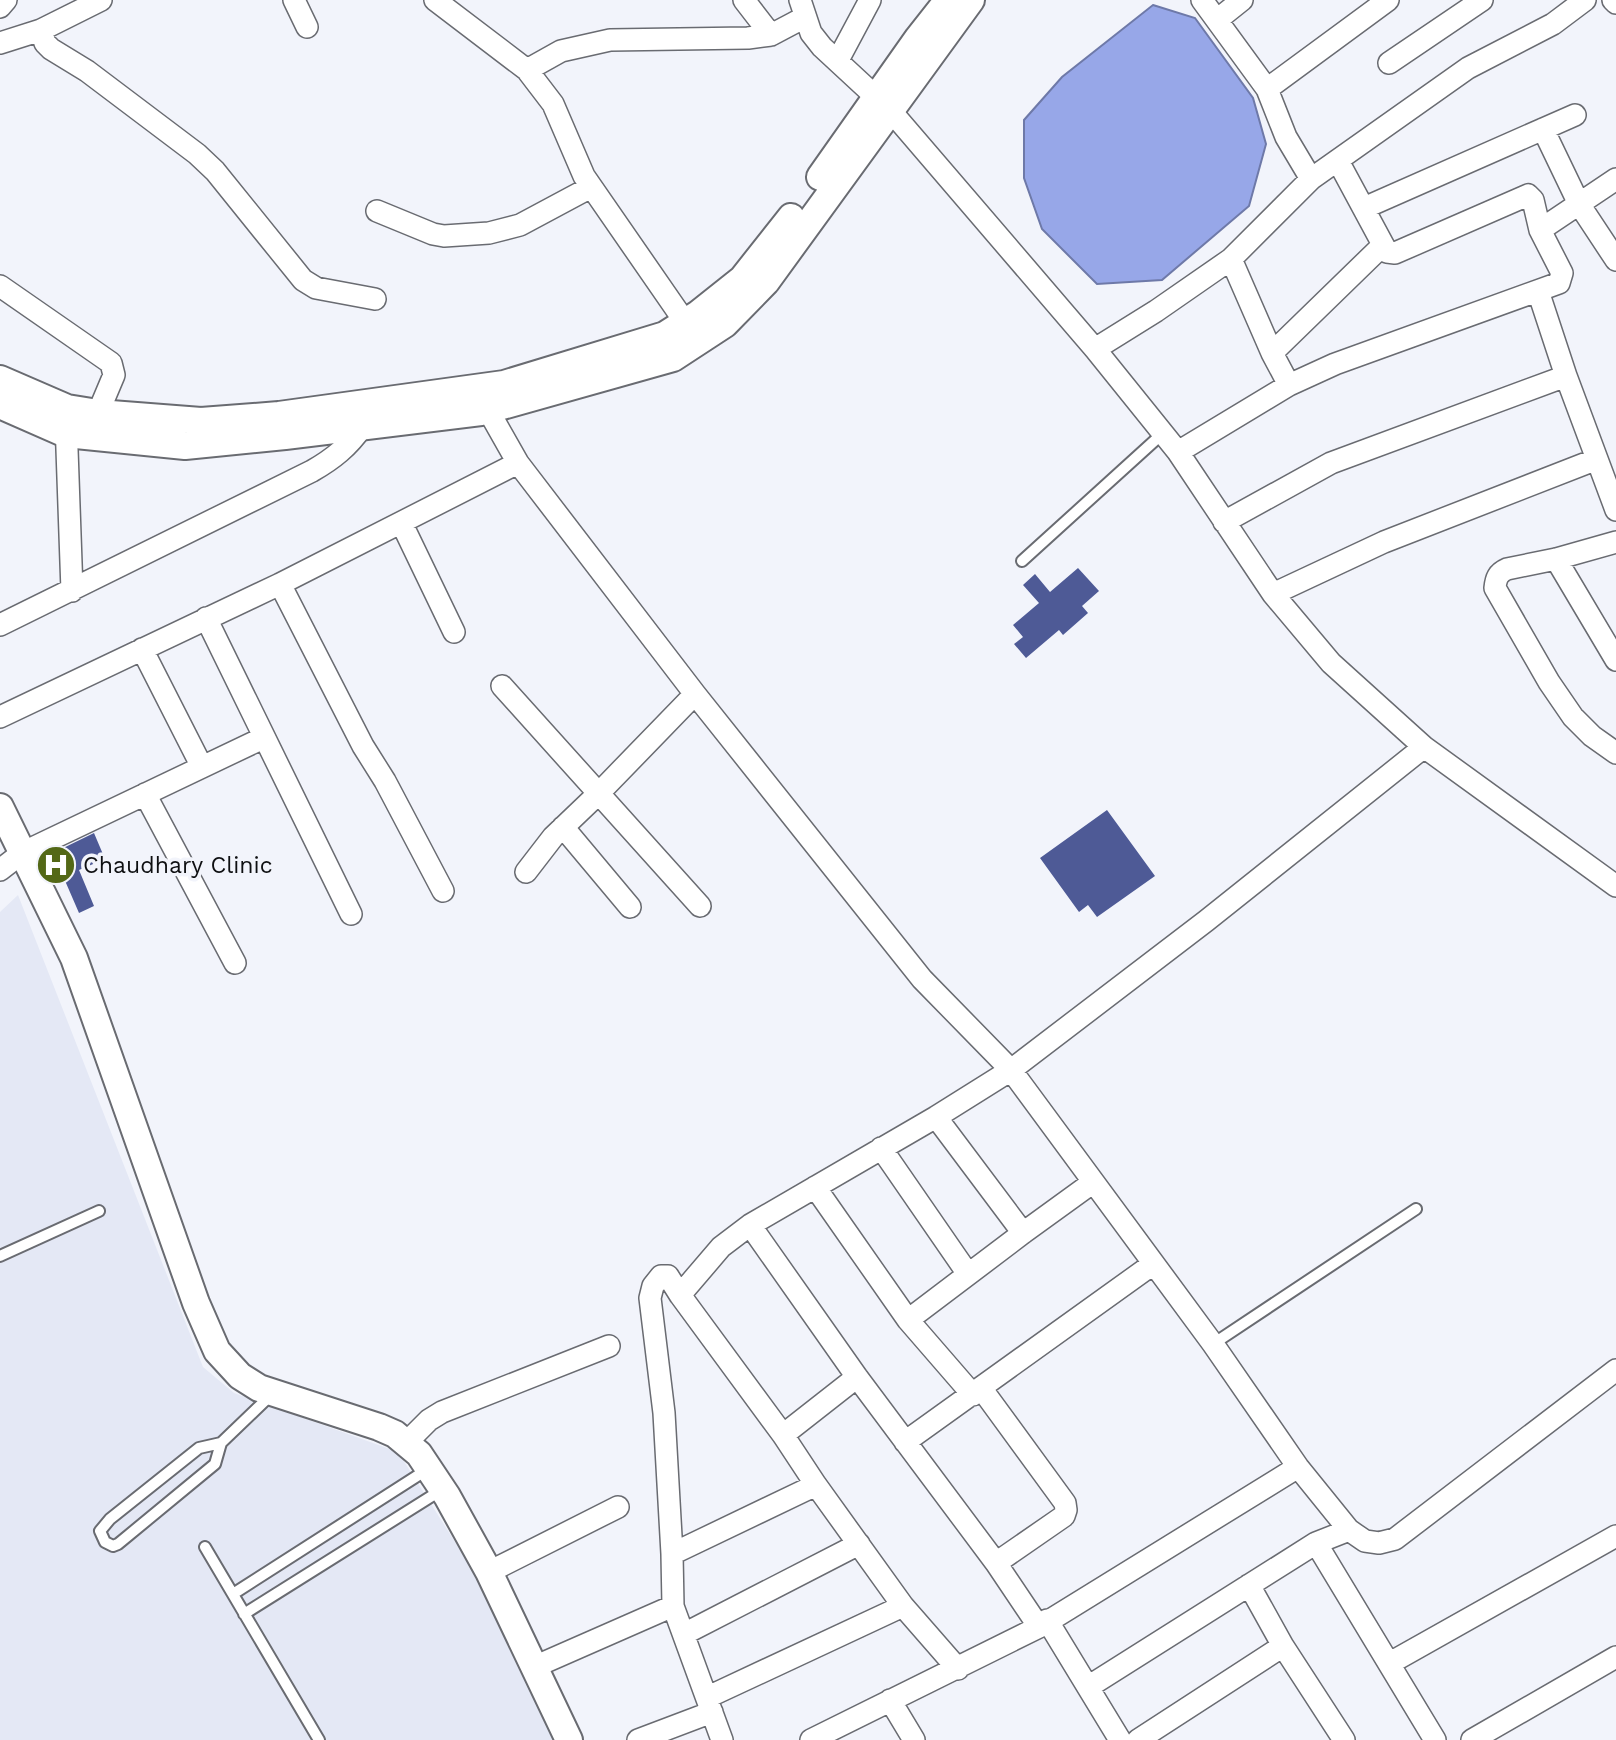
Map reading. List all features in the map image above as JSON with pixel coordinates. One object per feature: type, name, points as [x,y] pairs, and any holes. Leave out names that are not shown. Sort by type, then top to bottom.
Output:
[{"type":"street","points":[[0,7],[6,0]]},
{"type":"street","points":[[0,43],[41,30],[101,0]]},
{"type":"street","points":[[294,0],[307,27]]},
{"type":"street","points":[[435,0],[527,70],[552,104],[584,176],[685,322]]},
{"type":"street","points":[[744,0],[771,34]]},
{"type":"street","points":[[838,60],[870,0]]},
{"type":"street","points":[[0,405],[185,446],[362,427],[673,358],[716,330],[766,282],[948,0]]},
{"type":"street","points":[[0,379],[66,421],[98,413],[201,421],[486,399],[504,384],[665,335],[743,279],[883,103],[971,0]]},
{"type":"street","points":[[1202,0],[1267,89],[1286,137],[1311,179]]},
{"type":"street","points":[[1217,20],[1242,0]]},
{"type":"street","points":[[1267,89],[1388,0]]},
{"type":"street","points":[[1389,63],[1482,0]]},
{"type":"street","points":[[1095,349],[1156,311],[1231,258],[1311,179],[1468,68],[1553,24],[1585,0]]},
{"type":"street","points":[[527,70],[561,51],[610,40],[748,38],[771,34],[803,8],[811,33],[822,47],[883,103],[1095,349],[1178,452],[1273,593],[1331,663],[1424,747],[1614,882]]},
{"type":"street","points":[[41,30],[45,43],[51,49],[87,71],[197,153],[215,171],[303,280],[316,288],[375,299]]},
{"type":"street","points":[[1364,208],[1575,115]]},
{"type":"street","points":[[1543,129],[1579,204],[1616,260]]},
{"type":"street","points":[[1178,452],[1289,385],[1335,364],[1559,283],[1562,273],[1540,230],[1533,200],[1526,195],[1395,253],[1382,246],[1338,161]]},
{"type":"street","points":[[1540,230],[1616,179]]},
{"type":"street","points":[[377,211],[433,234],[444,236],[489,233],[520,225],[591,187]]},
{"type":"street","points":[[1272,353],[1382,246]]},
{"type":"street","points":[[1231,258],[1272,353],[1289,385]]},
{"type":"street","points":[[0,286],[111,363],[114,375],[98,413]]},
{"type":"street","points":[[1538,291],[1566,376],[1616,510]]},
{"type":"street","points":[[1224,522],[1331,463],[1566,376]]},
{"type":"street","points":[[486,399],[518,463],[695,694],[922,979],[1011,1070],[1213,1344],[1298,1467],[1349,1530],[1364,1541],[1378,1543],[1395,1539],[1616,1370]]},
{"type":"street","points":[[66,421],[72,591]]},
{"type":"street","points":[[0,625],[312,471],[342,451],[362,427]]},
{"type":"street","points":[[1273,593],[1384,542],[1597,459]]},
{"type":"street","points":[[0,717],[280,584],[518,463]]},
{"type":"street","points":[[402,524],[454,632]]},
{"type":"street","points":[[1616,542],[1500,572],[1495,588],[1549,682],[1573,717],[1592,736],[1616,753]]},
{"type":"street","points":[[1556,559],[1616,660]]},
{"type":"street","points":[[280,584],[363,746],[385,780],[443,891]]},
{"type":"street","points":[[206,618],[351,914]]},
{"type":"street","points":[[142,649],[202,767]]},
{"type":"street","points":[[502,686],[700,906]]},
{"type":"street","points":[[526,872],[563,827],[695,694]]},
{"type":"street","points":[[0,870],[22,853],[263,738]]},
{"type":"street","points":[[680,1295],[721,1247],[750,1225],[936,1117],[1011,1070],[1206,921],[1424,747]]},
{"type":"street","points":[[145,794],[235,963]]},
{"type":"street","points":[[0,807],[74,958],[196,1303],[217,1351],[240,1376],[259,1388],[379,1427],[407,1442],[437,1478],[489,1572],[569,1740]]},
{"type":"street","points":[[563,827],[630,907]]},
{"type":"street","points":[[936,1117],[1023,1233]]},
{"type":"street","points":[[881,1148],[968,1274]]},
{"type":"street","points":[[908,1320],[1093,1183]]},
{"type":"street","points":[[815,1187],[908,1320],[977,1391],[1065,1503],[1064,1517],[996,1563]]},
{"type":"street","points":[[750,1225],[857,1377],[1043,1623],[1088,1687],[1120,1740]]},
{"type":"street","points":[[905,1442],[1153,1264]]},
{"type":"street","points":[[722,1740],[673,1606],[664,1413],[650,1298],[653,1286],[661,1276],[668,1276],[903,1606],[958,1669]]},
{"type":"street","points":[[407,1442],[429,1420],[442,1412],[609,1346]]},
{"type":"street","points":[[783,1436],[857,1377]]},
{"type":"street","points":[[811,1740],[958,1669],[1043,1623],[1298,1467]]},
{"type":"street","points":[[672,1554],[816,1485]]},
{"type":"street","points":[[489,1572],[618,1507]]},
{"type":"street","points":[[1088,1687],[1316,1543],[1349,1530]]},
{"type":"street","points":[[1390,1663],[1616,1536]]},
{"type":"street","points":[[1316,1543],[1435,1740]]},
{"type":"street","points":[[684,1634],[859,1545]]},
{"type":"street","points":[[1249,1585],[1283,1646],[1344,1740]]},
{"type":"street","points":[[534,1667],[673,1606]]},
{"type":"street","points":[[639,1740],[903,1606]]},
{"type":"street","points":[[1138,1740],[1283,1646]]},
{"type":"street","points":[[1472,1740],[1616,1657]]},
{"type":"street","points":[[890,1700],[914,1740]]},
{"type":"lane","points":[[1023,561],[1162,434]]},
{"type":"lane","points":[[1213,1344],[1416,1209]]},
{"type":"lane","points":[[0,1256],[99,1211]]},
{"type":"lane","points":[[221,1443],[199,1448],[110,1519],[100,1531],[105,1542],[113,1546],[118,1544],[215,1464],[221,1443],[273,1393]]},
{"type":"lane","points":[[233,1594],[437,1478]]},
{"type":"lane","points":[[244,1614],[437,1478]]},
{"type":"lane","points":[[205,1548],[319,1740]]},
{"type":"shaded area","points":[[18,895],[203,1367],[234,1393],[398,1452],[476,1575],[555,1740],[0,1740],[0,912]]},
{"type":"water","points":[[1153,5],[1195,18],[1253,98],[1266,144],[1249,206],[1162,280],[1097,284],[1042,229],[1024,178],[1024,120],[1062,77]]},
{"type":"building","points":[[1078,568],[1099,591],[1082,606],[1088,613],[1063,635],[1059,630],[1026,658],[1014,644],[1023,637],[1013,625],[1039,603],[1023,585],[1035,574],[1050,592]]},
{"type":"building","points":[[1107,810],[1155,876],[1097,917],[1088,905],[1079,912],[1040,858]]},
{"type":"building","points":[[94,833],[105,859],[79,870],[94,906],[79,913],[53,853]]},
{"type":"place","name":"Chaudhary Clinic","points":[[56,865]]}]
